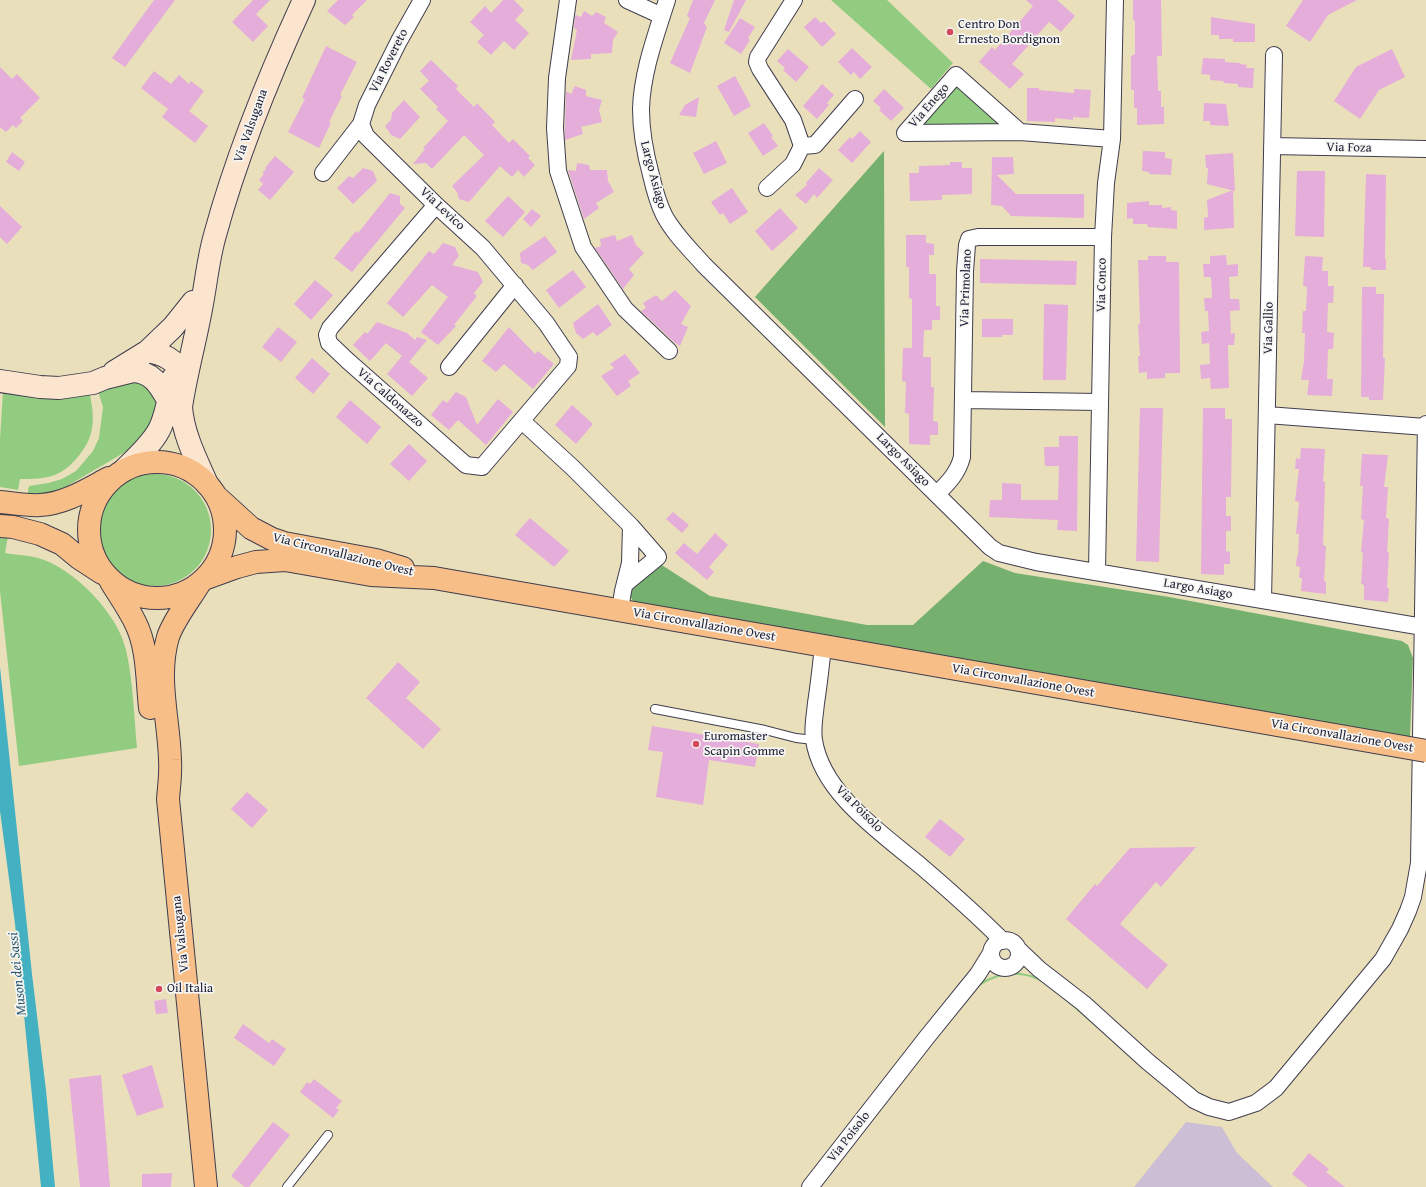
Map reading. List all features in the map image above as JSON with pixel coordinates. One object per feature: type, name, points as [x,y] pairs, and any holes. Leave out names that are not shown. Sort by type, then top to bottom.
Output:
[{"type":"main road","name":"Via Valsugana","points":[[120,472],[149,444],[162,424],[193,302],[209,256],[229,187],[274,68],[304,0]]},
{"type":"main road","name":"Via Valsugana","points":[[209,256],[201,309],[183,395],[182,407],[183,422],[186,434],[212,490]]},
{"type":"main road","points":[[0,381],[40,387],[59,388],[93,383],[104,378],[148,351],[173,327],[193,302]]},
{"type":"main road","points":[[148,351],[160,354],[173,361],[181,374],[176,394],[176,401],[183,422]]},
{"type":"main road","points":[[104,378],[133,371],[144,373],[154,378],[168,400]]},
{"type":"main road","name":"Via Circonvallazione Ovest","points":[[0,502],[40,506],[57,503],[79,494],[140,463],[164,462],[176,464],[188,469],[251,528],[272,539],[284,543],[376,560],[434,578]]},
{"type":"main road","name":"Via Circonvallazione Ovest","points":[[108,577],[98,563],[92,550],[89,536],[89,522],[92,508],[98,495],[106,483],[120,472]]},
{"type":"main road","name":"Via Circonvallazione Ovest","points":[[202,581],[216,565],[222,548],[225,531],[223,513],[212,490]]},
{"type":"main road","name":"Via Circonvallazione Ovest","points":[[0,526],[13,527],[40,534],[62,544],[79,558],[130,592],[141,596],[154,598],[178,595],[189,590],[202,581],[237,567],[256,562],[285,560],[371,575],[434,578],[1426,751]]},
{"type":"main road","name":"Via Valsugana","points":[[108,577],[135,622],[142,643],[156,758],[168,800]]},
{"type":"main road","name":"Via Valsugana","points":[[202,581],[172,628],[168,637],[164,655],[162,685],[170,761],[168,800],[206,1187]]},
{"type":"street","name":"Via Rovereto","points":[[323,173],[363,130],[367,105],[399,41],[422,0]]},
{"type":"street","points":[[568,0],[557,78],[555,128],[558,171],[583,247],[625,309],[669,351]]},
{"type":"street","points":[[627,0],[662,16]]},
{"type":"street","name":"Largo Asiago","points":[[667,0],[653,43],[641,109],[643,139],[647,159],[664,215],[680,239],[704,265],[990,547],[998,553],[1036,562],[1097,571],[1423,627]]},
{"type":"street","points":[[767,188],[793,164],[802,146],[793,120],[757,62],[758,57],[794,0]]},
{"type":"street","name":"Via Conco","points":[[1097,571],[1103,238],[1106,183],[1112,139],[1116,0]]},
{"type":"street","name":"Via Gallio","points":[[1263,600],[1274,55]]},
{"type":"street","name":"Via Enego","points":[[1020,132],[956,75],[905,133],[1020,132],[1112,139]]},
{"type":"street","points":[[802,146],[815,145],[855,99]]},
{"type":"street","name":"Via Levico","points":[[363,130],[436,205],[483,248],[546,323],[569,357]]},
{"type":"street","name":"Via Foza","points":[[1272,146],[1426,149]]},
{"type":"street","name":"Via Caldonazzo","points":[[436,205],[330,328],[327,335],[329,343],[466,465],[482,467],[568,366],[569,357]]},
{"type":"street","name":"Via Primolano","points":[[937,494],[954,476],[962,457],[965,271],[966,245],[969,239],[978,236],[1103,238]]},
{"type":"street","points":[[449,367],[515,285]]},
{"type":"street","points":[[963,400],[1100,402]]},
{"type":"street","points":[[1267,415],[1426,428]]},
{"type":"street","points":[[522,421],[573,468],[631,526],[658,557],[625,584]]},
{"type":"street","points":[[1007,967],[992,961],[996,947],[1012,942],[1039,969],[1083,1003],[1147,1061],[1194,1100],[1209,1107],[1230,1112],[1256,1103],[1276,1088],[1383,959],[1400,929],[1413,897],[1419,863],[1426,424]]},
{"type":"street","name":"Via Circonvallazione Ovest","points":[[620,610],[630,563],[631,526]]},
{"type":"street","name":"Via Poisolo","points":[[810,1187],[978,974],[996,947],[992,929],[977,914],[858,813],[838,792],[824,769],[814,740],[814,725],[823,646]]},
{"type":"street","points":[[1007,967],[1018,958],[1018,949]]},
{"type":"street","points":[[978,974],[1007,967],[1039,969]]},
{"type":"lane","points":[[655,709],[765,730],[796,738],[814,740]]},
{"type":"lane","points":[[287,1187],[328,1135]]},
{"type":"shaded area","points":[[1186,1122],[1222,1127],[1237,1153],[1273,1187],[1134,1187]]},
{"type":"green space","points":[[831,0],[887,0],[953,63],[931,89]]},
{"type":"green space","points":[[957,85],[1005,127],[923,126],[923,122]]},
{"type":"green space","points":[[884,151],[885,427],[755,297]]},
{"type":"green space","points":[[130,376],[159,393],[156,424],[132,448],[62,489],[47,494],[27,496],[29,486],[62,479],[76,471],[93,451],[99,438],[103,407],[97,388]]},
{"type":"green space","points":[[89,391],[93,418],[91,434],[88,442],[75,460],[68,467],[53,476],[20,479],[18,490],[0,487],[0,439],[3,392]]},
{"type":"green space","points":[[155,474],[177,478],[195,490],[207,508],[211,530],[207,552],[195,570],[177,582],[155,586],[133,582],[115,570],[103,552],[99,530],[103,508],[115,490],[133,478]]},
{"type":"green space","points":[[0,535],[8,536],[5,553],[30,556],[52,563],[80,582],[104,608],[114,622],[126,650],[132,686],[137,748],[19,766],[0,591]]},
{"type":"green space","points":[[983,561],[1015,573],[1169,597],[1402,641],[1408,645],[1413,658],[1410,738],[635,604],[627,591],[657,562],[710,596],[867,625],[913,625]]},
{"type":"green space","points":[[1016,972],[1035,976],[1052,986],[1138,1061],[1136,1063],[1049,986],[1038,980],[1017,975],[1001,976],[986,982],[973,991],[973,987],[983,981],[999,975]]},
{"type":"water","points":[[0,667],[32,974],[46,1090],[55,1187],[41,1187],[15,924],[0,811]]},
{"type":"building","points":[[154,0],[175,0],[125,67],[112,58]]},
{"type":"building","points":[[253,0],[270,0],[256,14],[268,26],[253,42],[232,22]]},
{"type":"building","points":[[338,0],[367,0],[352,15],[354,17],[345,25],[327,11]]},
{"type":"building","points":[[503,0],[514,0],[524,10],[515,20],[529,33],[514,50],[504,41],[491,55],[477,42],[484,35],[470,22],[485,6],[491,13]]},
{"type":"building","points":[[693,0],[715,0],[704,23],[707,27],[690,73],[670,63],[690,18],[687,16]]},
{"type":"building","points":[[734,0],[746,0],[729,32],[724,30]]},
{"type":"building","points":[[1026,0],[1057,0],[1075,16],[1061,32],[1049,22],[1012,64],[1024,74],[1010,89],[979,62],[992,47],[995,50],[1033,6]]},
{"type":"building","points":[[1133,0],[1161,0],[1162,56],[1157,56],[1158,91],[1161,91],[1161,107],[1164,107],[1164,124],[1137,125],[1137,108],[1134,108],[1134,90],[1131,90],[1131,56],[1135,54],[1135,21],[1133,20]]},
{"type":"building","points":[[1303,0],[1357,0],[1328,15],[1310,42],[1286,26]]},
{"type":"building","points":[[584,11],[592,16],[596,12],[606,17],[604,23],[618,32],[613,40],[612,53],[591,54],[591,59],[571,60],[577,30],[574,28],[575,17],[576,15],[581,17]]},
{"type":"building","points":[[815,17],[821,23],[824,21],[836,34],[822,47],[804,27]]},
{"type":"building","points":[[1211,17],[1255,24],[1255,42],[1233,42],[1233,39],[1219,39],[1219,35],[1211,35]]},
{"type":"building","points":[[740,18],[755,27],[748,38],[750,40],[741,54],[724,43]]},
{"type":"building","points":[[326,46],[357,62],[340,95],[342,96],[329,122],[331,123],[319,148],[288,132],[305,99],[302,98]]},
{"type":"building","points":[[852,48],[872,67],[860,79],[854,72],[851,75],[838,62]]},
{"type":"building","points":[[788,49],[809,67],[796,82],[783,70],[785,68],[777,61]]},
{"type":"building","points":[[1392,49],[1405,77],[1379,90],[1360,119],[1334,101],[1356,67]]},
{"type":"building","points":[[1203,58],[1225,59],[1225,62],[1240,63],[1247,65],[1246,68],[1254,68],[1253,88],[1238,87],[1238,84],[1210,80],[1210,75],[1201,74]]},
{"type":"building","points":[[431,60],[458,86],[456,89],[474,107],[477,103],[495,122],[492,125],[509,143],[513,139],[530,156],[528,158],[535,165],[524,177],[518,170],[512,177],[500,166],[469,202],[459,199],[457,192],[452,186],[484,155],[464,135],[432,169],[426,163],[413,164],[425,149],[423,148],[448,121],[436,109],[438,107],[420,89],[429,81],[420,71]]},
{"type":"building","points":[[0,67],[12,79],[17,74],[40,98],[20,118],[23,121],[16,128],[13,125],[6,132],[0,127]]},
{"type":"building","points":[[154,71],[171,84],[179,75],[189,84],[191,81],[204,91],[189,111],[208,126],[195,143],[162,117],[168,109],[141,88]]},
{"type":"building","points":[[735,76],[751,106],[734,116],[717,86]]},
{"type":"building","points":[[822,84],[834,95],[827,103],[829,105],[817,119],[803,106]]},
{"type":"building","points":[[575,86],[586,90],[586,96],[602,100],[599,110],[602,122],[581,127],[583,134],[565,140],[566,91],[571,94]]},
{"type":"building","points":[[1027,88],[1039,88],[1039,90],[1074,93],[1074,89],[1091,90],[1089,118],[1073,117],[1073,120],[1055,118],[1055,122],[1027,121]]},
{"type":"building","points":[[884,89],[904,108],[891,121],[879,110],[881,108],[873,101]]},
{"type":"building","points":[[699,97],[696,117],[679,115],[685,105]]},
{"type":"building","points":[[404,100],[420,117],[400,139],[391,135],[385,126],[391,120],[392,113]]},
{"type":"building","points":[[1204,103],[1226,104],[1229,126],[1210,125],[1210,121],[1203,121]]},
{"type":"building","points":[[764,123],[773,136],[771,137],[778,146],[763,156],[748,133]]},
{"type":"building","points":[[860,131],[871,142],[852,163],[838,150],[850,137],[852,139]]},
{"type":"building","points":[[716,141],[727,163],[704,174],[693,153]]},
{"type":"building","points":[[1143,151],[1165,152],[1165,158],[1172,159],[1171,175],[1149,174],[1149,172],[1142,171]]},
{"type":"building","points":[[12,152],[25,162],[19,171],[6,162]]},
{"type":"building","points":[[1233,153],[1235,191],[1207,184],[1208,168],[1206,168],[1205,155]]},
{"type":"building","points":[[275,156],[294,172],[270,200],[258,190],[263,184],[259,180],[264,174],[262,173],[266,169],[265,168]]},
{"type":"building","points":[[992,157],[1013,157],[1014,174],[997,175],[1016,194],[1084,194],[1084,218],[1011,216],[1002,206],[991,205]]},
{"type":"building","points":[[950,162],[962,162],[962,168],[972,168],[972,194],[942,195],[942,200],[910,201],[909,173],[919,173],[919,166],[950,165]]},
{"type":"building","points":[[577,163],[589,165],[590,170],[607,170],[608,181],[614,192],[596,203],[599,208],[584,219],[568,170],[576,171]]},
{"type":"building","points":[[363,168],[373,171],[377,181],[353,204],[337,188],[349,176],[353,178]]},
{"type":"building","points":[[819,168],[833,180],[817,198],[814,194],[806,204],[795,195],[807,185],[806,183]]},
{"type":"building","points":[[1297,171],[1325,171],[1324,237],[1295,236]]},
{"type":"building","points":[[1366,174],[1386,175],[1386,270],[1372,270],[1370,267],[1363,267]]},
{"type":"building","points":[[732,188],[748,212],[730,224],[723,213],[720,215],[711,202]]},
{"type":"building","points":[[1233,190],[1234,228],[1204,230],[1204,218],[1208,217],[1207,200]]},
{"type":"building","points":[[390,193],[400,196],[400,204],[405,208],[352,272],[334,258],[356,231],[358,233]]},
{"type":"building","points":[[508,196],[525,212],[503,237],[485,221]]},
{"type":"building","points":[[1149,201],[1149,205],[1162,205],[1162,208],[1171,207],[1171,210],[1177,211],[1177,229],[1148,227],[1147,224],[1133,224],[1133,218],[1127,219],[1127,203]]},
{"type":"building","points":[[0,206],[22,227],[7,244],[0,237]]},
{"type":"building","points":[[780,208],[798,228],[772,251],[755,231]]},
{"type":"building","points":[[532,209],[541,216],[531,227],[523,219]]},
{"type":"building","points":[[615,235],[617,241],[632,235],[636,245],[644,253],[629,269],[634,275],[623,289],[595,248],[601,246],[600,239]]},
{"type":"building","points":[[906,235],[926,235],[926,243],[934,244],[934,255],[929,255],[929,274],[936,274],[936,306],[940,306],[940,320],[932,320],[932,330],[924,330],[923,357],[931,357],[931,387],[934,387],[933,421],[938,422],[938,435],[930,435],[930,445],[909,444],[909,414],[905,413],[906,382],[902,381],[903,348],[912,348],[912,299],[909,298],[909,267],[906,267]]},
{"type":"building","points":[[545,236],[557,252],[533,270],[528,265],[521,263],[520,253]]},
{"type":"building","points":[[443,243],[455,247],[459,256],[452,265],[478,272],[483,282],[474,293],[477,296],[454,325],[456,326],[438,345],[421,332],[448,297],[432,285],[403,317],[387,303],[429,251],[434,254]]},
{"type":"building","points":[[1226,255],[1227,265],[1238,264],[1238,276],[1229,277],[1230,299],[1239,299],[1240,310],[1230,311],[1231,334],[1235,333],[1234,345],[1228,345],[1229,388],[1211,389],[1210,378],[1201,379],[1200,365],[1210,364],[1209,343],[1202,344],[1201,332],[1209,331],[1208,311],[1205,311],[1204,298],[1212,298],[1211,277],[1204,277],[1203,264],[1210,264],[1210,256]]},
{"type":"building","points":[[1148,256],[1166,256],[1166,262],[1179,262],[1180,373],[1165,373],[1165,378],[1147,379],[1147,372],[1139,373],[1138,356],[1140,356],[1138,325],[1140,324],[1138,260],[1148,260]]},
{"type":"building","points":[[1305,256],[1323,257],[1322,271],[1328,271],[1328,286],[1334,286],[1333,303],[1328,303],[1327,332],[1334,333],[1333,349],[1328,349],[1327,379],[1333,379],[1332,396],[1307,395],[1309,380],[1301,380],[1304,361],[1305,333],[1302,333],[1303,311],[1306,311],[1307,287],[1303,286]]},
{"type":"building","points":[[980,259],[1077,261],[1076,285],[980,283]]},
{"type":"building","points":[[573,270],[586,287],[559,308],[546,290]]},
{"type":"building","points":[[315,280],[333,295],[311,320],[294,304]]},
{"type":"building","points":[[1362,287],[1376,287],[1376,294],[1384,294],[1383,358],[1385,358],[1383,400],[1369,400],[1369,397],[1361,397]]},
{"type":"building","points":[[675,290],[691,306],[681,324],[688,327],[680,346],[641,311],[646,308],[643,303],[656,295],[662,301]]},
{"type":"building","points":[[598,304],[612,325],[597,336],[593,332],[583,339],[576,333],[573,323]]},
{"type":"building","points":[[1044,304],[1068,305],[1066,380],[1043,380]]},
{"type":"building","points":[[982,319],[1013,319],[1013,335],[1002,335],[1002,337],[982,337]]},
{"type":"building","points":[[377,322],[407,333],[415,340],[417,337],[427,340],[409,362],[428,378],[412,396],[387,374],[402,356],[386,343],[370,361],[353,345],[365,332],[367,334]]},
{"type":"building","points":[[278,327],[297,342],[281,362],[262,347]]},
{"type":"building","points":[[509,327],[535,354],[538,351],[554,364],[533,389],[504,364],[496,372],[482,361]]},
{"type":"building","points":[[625,354],[640,373],[628,381],[631,386],[617,396],[601,376],[614,368],[610,364]]},
{"type":"building","points":[[312,358],[330,374],[313,394],[295,378]]},
{"type":"building","points":[[456,392],[466,397],[477,425],[498,399],[513,412],[486,445],[458,420],[449,430],[431,415],[443,400],[447,403]]},
{"type":"building","points":[[350,400],[381,427],[367,444],[336,417]]},
{"type":"building","points":[[572,405],[593,424],[576,444],[555,425]]},
{"type":"building","points":[[1140,408],[1163,408],[1159,562],[1136,561]]},
{"type":"building","points":[[1203,408],[1225,408],[1225,419],[1232,419],[1231,497],[1226,497],[1226,516],[1231,516],[1231,531],[1226,531],[1226,551],[1230,552],[1230,564],[1224,564],[1224,575],[1201,574]]},
{"type":"building","points":[[1059,436],[1078,436],[1077,531],[1057,530],[1058,520],[989,517],[990,500],[1002,500],[1002,483],[1021,484],[1021,500],[1058,500],[1059,466],[1045,466],[1044,447],[1059,447]]},
{"type":"building","points":[[409,444],[427,461],[409,481],[390,464]]},
{"type":"building","points":[[1301,448],[1325,449],[1323,481],[1325,482],[1323,545],[1326,546],[1324,581],[1326,582],[1326,594],[1301,591],[1302,578],[1299,578],[1300,567],[1296,566],[1298,556],[1299,534],[1296,534],[1299,502],[1295,501],[1299,469],[1295,469],[1296,458],[1300,459]]},
{"type":"building","points":[[1362,454],[1388,455],[1384,487],[1388,487],[1386,518],[1389,519],[1387,552],[1389,552],[1387,587],[1389,589],[1388,602],[1364,600],[1364,585],[1361,584],[1363,553],[1361,552],[1364,520],[1361,519],[1363,486],[1360,486]]},
{"type":"building","points":[[673,512],[689,525],[682,533],[666,519]]},
{"type":"building","points":[[530,518],[569,551],[554,567],[515,535]]},
{"type":"building","points":[[715,533],[728,545],[709,567],[714,572],[707,580],[675,553],[684,543],[697,554]]},
{"type":"building","points":[[398,662],[420,682],[406,698],[441,729],[423,749],[366,698]]},
{"type":"building","points":[[652,726],[759,744],[755,767],[709,760],[703,805],[656,797],[663,752],[648,750]]},
{"type":"building","points":[[247,792],[268,810],[252,828],[231,809]]},
{"type":"building","points":[[940,819],[965,839],[950,857],[925,837]]},
{"type":"building","points":[[1196,847],[1161,887],[1156,882],[1120,924],[1168,965],[1147,989],[1066,919],[1095,884],[1097,886],[1130,848]]},
{"type":"building","points":[[166,999],[168,1013],[156,1014],[154,1001]]},
{"type":"building","points":[[243,1024],[269,1043],[272,1039],[286,1049],[274,1066],[234,1038]]},
{"type":"building","points":[[152,1065],[164,1107],[137,1116],[122,1075]]},
{"type":"building","points":[[101,1075],[110,1187],[80,1187],[69,1079]]},
{"type":"building","points":[[314,1079],[342,1101],[336,1108],[339,1110],[333,1118],[300,1092],[307,1082],[310,1084]]},
{"type":"building","points":[[273,1122],[290,1135],[249,1187],[245,1187],[231,1176]]},
{"type":"building","points":[[1309,1153],[1329,1169],[1326,1172],[1345,1187],[1308,1187],[1292,1174]]},
{"type":"building","points":[[172,1173],[171,1187],[142,1187],[142,1174]]},
{"type":"place","name":"Centro Don Ernesto Bordignon","points":[[950,32]]},
{"type":"place","name":"Euromaster Scapin Gomme","points":[[696,744]]},
{"type":"place","name":"Oil Italia","points":[[159,989]]},
{"type":"water label","name":"Muson dei Sassi","points":[[18,974]]}]
